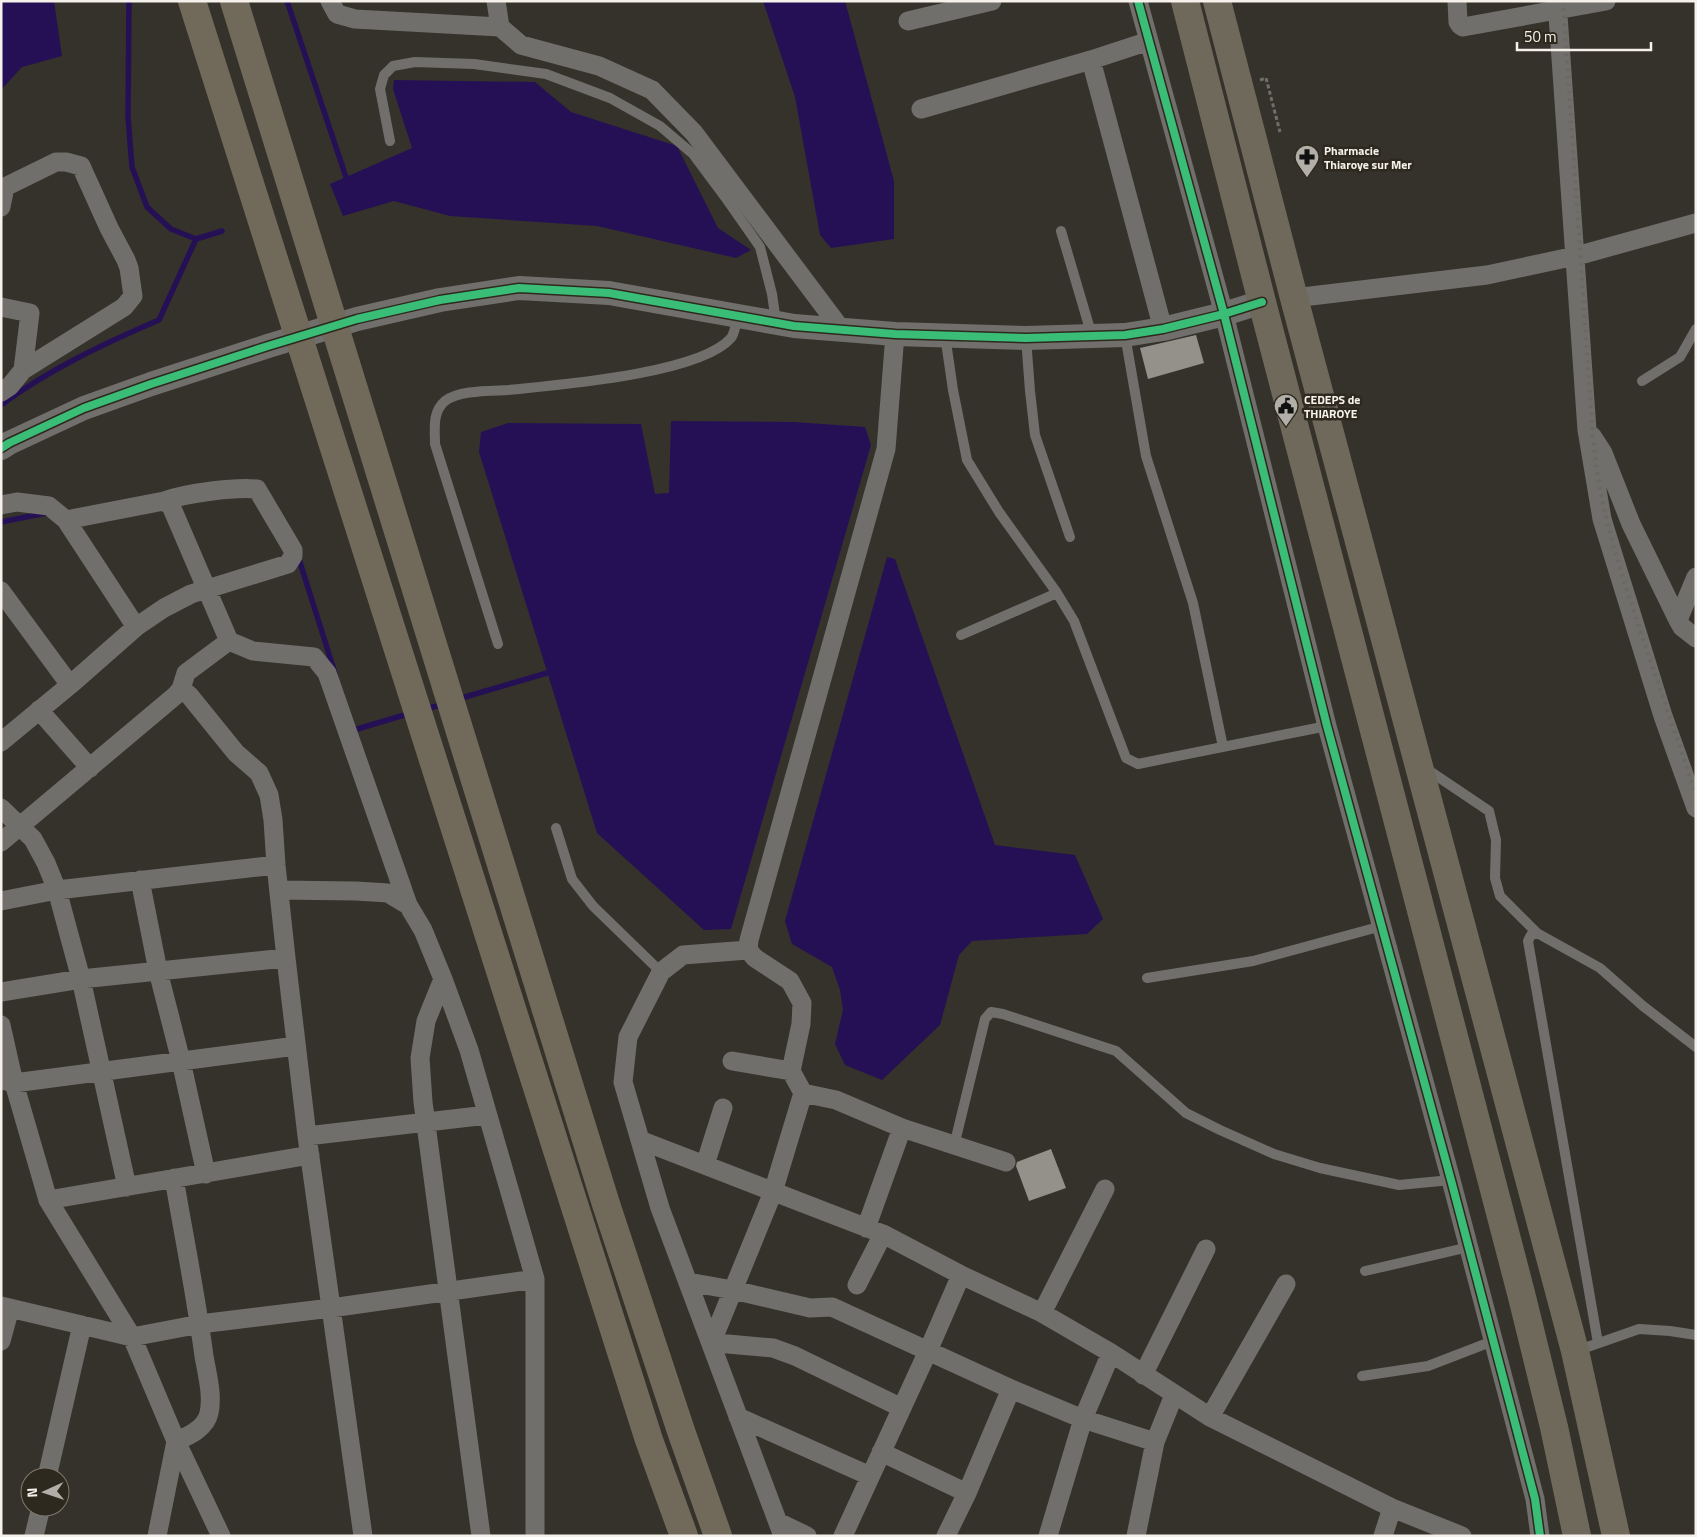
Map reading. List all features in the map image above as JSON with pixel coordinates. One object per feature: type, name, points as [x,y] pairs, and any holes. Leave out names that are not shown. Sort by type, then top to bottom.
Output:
[{"type":"highway","points":[[192,1],[640,1412],[684,1536]]},
{"type":"highway","points":[[234,1],[606,1204],[718,1536]]},
{"type":"highway","points":[[1185,1],[1521,1293],[1554,1428],[1577,1536]]},
{"type":"highway","points":[[1217,1],[1418,762],[1587,1347],[1616,1536]]},
{"type":"street","points":[[330,1],[337,14],[355,19],[500,27],[521,45],[599,66],[652,90],[694,133],[841,329]]},
{"type":"street","points":[[496,1],[500,27]]},
{"type":"street","points":[[908,21],[992,1]]},
{"type":"street","points":[[1138,1],[1224,314],[1327,726],[1451,1180],[1535,1499],[1540,1536]]},
{"type":"street","points":[[1457,1],[1458,22],[1463,27],[1558,6],[1606,1]]},
{"type":"street","points":[[1558,6],[1587,430],[1602,520],[1663,716],[1696,808]]},
{"type":"street","points":[[921,109],[1091,60],[1148,41]]},
{"type":"street","points":[[1091,60],[1163,329]]},
{"type":"street","points":[[1,207],[3,187],[56,162],[66,162],[81,166],[109,228],[126,260],[133,296],[124,307],[23,370],[10,386],[1,392]]},
{"type":"street","points":[[1294,298],[1487,275],[1575,256],[1696,223]]},
{"type":"street","points":[[1,448],[84,408],[268,346],[357,319],[440,300],[519,288],[608,293],[776,323],[895,334],[1026,338],[1125,335],[1163,329],[1224,314],[1262,302]]},
{"type":"street","points":[[1,307],[30,313],[23,370]]},
{"type":"street","points":[[711,1344],[773,1192],[803,1092],[791,1071],[801,1024],[802,1003],[790,981],[755,958],[748,950],[749,940],[886,449],[895,334]]},
{"type":"street","points":[[1587,430],[1603,453],[1631,524],[1678,620],[1682,627],[1696,638]]},
{"type":"street","points":[[1,742],[70,685],[136,626],[164,608],[192,594],[288,564],[293,556],[293,550],[257,489],[245,488],[178,497],[66,520]]},
{"type":"street","points":[[164,501],[172,506],[229,641],[253,651],[314,658],[328,673],[408,905],[423,930],[469,1050],[535,1279],[535,1536]]},
{"type":"street","points":[[1,505],[17,502],[49,506],[66,520],[136,626]]},
{"type":"street","points":[[1678,620],[1696,577]]},
{"type":"street","points":[[1,590],[70,685]]},
{"type":"street","points":[[1,842],[181,689],[186,673],[229,641]]},
{"type":"street","points":[[181,689],[189,695],[236,753],[259,773],[269,795],[273,820],[278,890],[307,1136],[363,1536]]},
{"type":"street","points":[[39,710],[90,768]]},
{"type":"street","points":[[1,808],[33,839],[46,863],[57,890],[81,979],[127,1187]]},
{"type":"street","points":[[1,901],[57,890],[276,866]]},
{"type":"street","points":[[140,880],[158,971],[181,1061],[206,1174]]},
{"type":"street","points":[[278,890],[388,893],[408,905]]},
{"type":"street","points":[[748,950],[683,955],[661,972],[628,1037],[623,1082],[660,1208],[780,1529],[807,1536]]},
{"type":"street","points":[[1,992],[81,979],[286,958]]},
{"type":"street","points":[[442,979],[426,1021],[420,1058],[426,1122],[481,1536]]},
{"type":"street","points":[[1,1025],[8,1081],[48,1200],[132,1337],[176,1441],[221,1536]]},
{"type":"street","points":[[8,1081],[296,1046]]},
{"type":"street","points":[[732,1061],[791,1071]]},
{"type":"street","points":[[803,1092],[836,1100],[902,1128],[1006,1162]]},
{"type":"street","points":[[705,1165],[722,1108]]},
{"type":"street","points":[[307,1136],[487,1114]]},
{"type":"street","points":[[857,1285],[902,1128]]},
{"type":"street","points":[[640,1140],[874,1231],[1042,1313],[1210,1417],[1392,1508],[1462,1536]]},
{"type":"street","points":[[48,1200],[310,1155]]},
{"type":"street","points":[[174,1178],[200,1324],[210,1397],[209,1414],[200,1428],[187,1437],[176,1441]]},
{"type":"street","points":[[1042,1313],[1105,1190]]},
{"type":"street","points":[[1143,1374],[1206,1249]]},
{"type":"street","points":[[843,1536],[961,1275]]},
{"type":"street","points":[[1,1341],[5,1308],[132,1337],[200,1324],[331,1308],[535,1279]]},
{"type":"street","points":[[688,1282],[733,1290],[810,1308],[832,1307],[1011,1389],[1083,1419],[1156,1442]]},
{"type":"street","points":[[1210,1417],[1286,1284]]},
{"type":"street","points":[[49,1467],[82,1325]]},
{"type":"street","points":[[711,1344],[773,1348],[795,1356],[902,1408]]},
{"type":"street","points":[[1048,1536],[1083,1419],[1111,1354]]},
{"type":"street","points":[[946,1536],[967,1493],[1011,1389]]},
{"type":"street","points":[[1136,1536],[1156,1442],[1174,1395]]},
{"type":"street","points":[[738,1417],[870,1476]]},
{"type":"street","points":[[157,1536],[176,1441]]},
{"type":"street","points":[[881,1452],[967,1493]]},
{"type":"street","points":[[1383,1536],[1392,1508]]},
{"type":"street","points":[[34,1536],[39,1517]]},
{"type":"lane","points":[[390,141],[380,90],[384,75],[393,66],[415,62],[474,64],[546,74],[610,98],[667,131],[693,154],[725,196],[760,247],[772,294],[776,323]]},
{"type":"lane","points":[[1061,231],[1092,336]]},
{"type":"lane","points":[[498,644],[435,444],[436,412],[445,401],[460,394],[544,386],[627,375],[686,363],[718,348],[732,337],[738,316]]},
{"type":"lane","points":[[1642,381],[1680,357],[1696,329]]},
{"type":"lane","points":[[945,335],[953,390],[967,460],[999,512],[1057,593],[1074,621],[1126,758],[1138,764],[1327,726]]},
{"type":"lane","points":[[1125,335],[1146,456],[1193,603],[1223,747]]},
{"type":"lane","points":[[1026,338],[1035,435],[1070,537]]},
{"type":"lane","points":[[960,634],[1057,593]]},
{"type":"lane","points":[[1418,762],[1489,811],[1496,840],[1495,878],[1500,896],[1537,933],[1600,968],[1643,1006],[1696,1047]]},
{"type":"lane","points":[[556,828],[572,879],[593,906],[661,972]]},
{"type":"lane","points":[[1147,978],[1253,961],[1382,926]]},
{"type":"lane","points":[[1537,933],[1531,935],[1528,941],[1587,1347],[1639,1329],[1696,1335]]},
{"type":"lane","points":[[954,1146],[985,1019],[991,1012],[1003,1014],[1116,1051],[1186,1113],[1274,1154],[1320,1168],[1399,1185],[1451,1180]]},
{"type":"lane","points":[[1365,1271],[1469,1247]]},
{"type":"lane","points":[[1362,1376],[1428,1366],[1493,1341]]},
{"type":"path","points":[[1266,78],[1280,132]]},
{"type":"shaded area","points":[[1,1],[54,1],[62,56],[22,67],[1,90]]},
{"type":"shaded area","points":[[763,1],[845,1],[894,181],[894,239],[831,248],[820,235],[795,97]]},
{"type":"shaded area","points":[[394,80],[535,82],[571,112],[677,146],[718,228],[751,250],[736,258],[597,226],[450,216],[394,201],[343,216],[330,184],[412,148],[393,89]]},
{"type":"shaded area","points":[[671,421],[794,422],[865,427],[871,445],[731,929],[704,930],[597,833],[479,452],[481,432],[508,423],[641,424],[655,494],[669,493]]},
{"type":"shaded area","points":[[887,557],[895,559],[995,845],[1075,855],[1103,919],[1087,934],[972,941],[959,955],[940,1025],[882,1080],[845,1065],[835,1044],[843,1010],[840,990],[832,967],[792,944],[785,921]]},
{"type":"building","points":[[1196,335],[1204,363],[1148,379],[1140,348]]},
{"type":"building","points":[[1051,1149],[1066,1188],[1029,1201],[1016,1166],[1017,1162]]},
{"type":"waterway","points":[[129,1],[128,117],[132,167],[147,207],[171,229],[196,239],[222,231]]},
{"type":"waterway","points":[[287,1],[346,177]]},
{"type":"waterway","points":[[1,405],[38,380],[77,358],[159,320],[196,239]]},
{"type":"waterway","points":[[1,522],[46,513]]},
{"type":"waterway","points":[[298,556],[335,673]]},
{"type":"waterway","points":[[458,699],[547,673]]},
{"type":"waterway","points":[[425,709],[445,704]]},
{"type":"waterway","points":[[353,727],[354,730],[411,713]]},
{"type":"railway","points":[[1563,1],[1593,438],[1600,490],[1626,587],[1696,794]]},
{"type":"cycle path","points":[[1138,1],[1224,314],[1327,726],[1451,1180],[1535,1499],[1540,1536]]},
{"type":"cycle path","points":[[1,448],[84,408],[268,346],[357,319],[440,300],[519,288],[609,293],[794,326],[895,334],[1026,338],[1125,335],[1163,329],[1224,314],[1262,302]]},
{"type":"place","name":"Pharmacie Thiaroye sur Mer","points":[[1307,178]]},
{"type":"place","name":"CEDEPS de THIAROYE","points":[[1286,427]]}]
